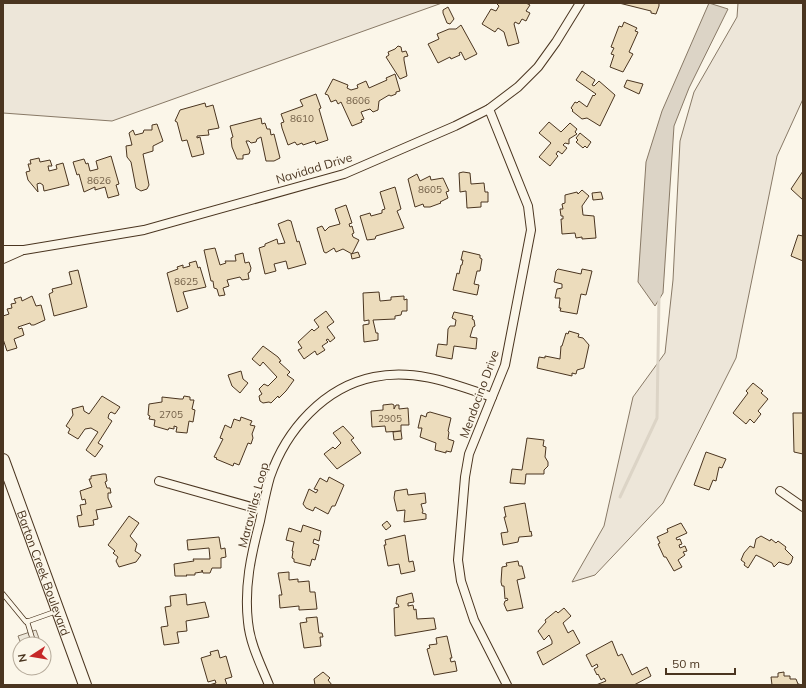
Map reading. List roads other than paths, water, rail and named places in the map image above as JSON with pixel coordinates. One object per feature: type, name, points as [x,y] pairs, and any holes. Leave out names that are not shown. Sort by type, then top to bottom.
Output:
[{"type":"street","name":"Navidad Drive","points":[[3,250],[24,250],[144,230],[344,174],[455,126],[488,109],[518,87],[538,67],[556,42],[580,3]]},
{"type":"street","name":"Mendocino Drive","points":[[488,109],[528,206],[531,230],[505,365],[469,454],[465,477],[458,560],[461,581],[474,620],[507,685]]},
{"type":"street","name":"Navidad Drive","points":[[3,259],[24,250]]},
{"type":"street","name":"Maravillas Loop","points":[[269,685],[252,641],[247,608],[246,586],[249,566],[270,477],[287,440],[298,425],[334,392],[373,377],[391,374],[416,375],[445,381],[492,397]]},
{"type":"street","name":"Barton Creek Boulevard","points":[[3,460],[85,685]]},
{"type":"street","points":[[159,481],[262,510]]},
{"type":"street","points":[[780,491],[803,507]]},
{"type":"lane","points":[[3,594],[26,622],[58,611]]},
{"type":"lane","points":[[28,621],[32,636]]},
{"type":"waterway","points":[[620,497],[657,418],[659,296]]}]
